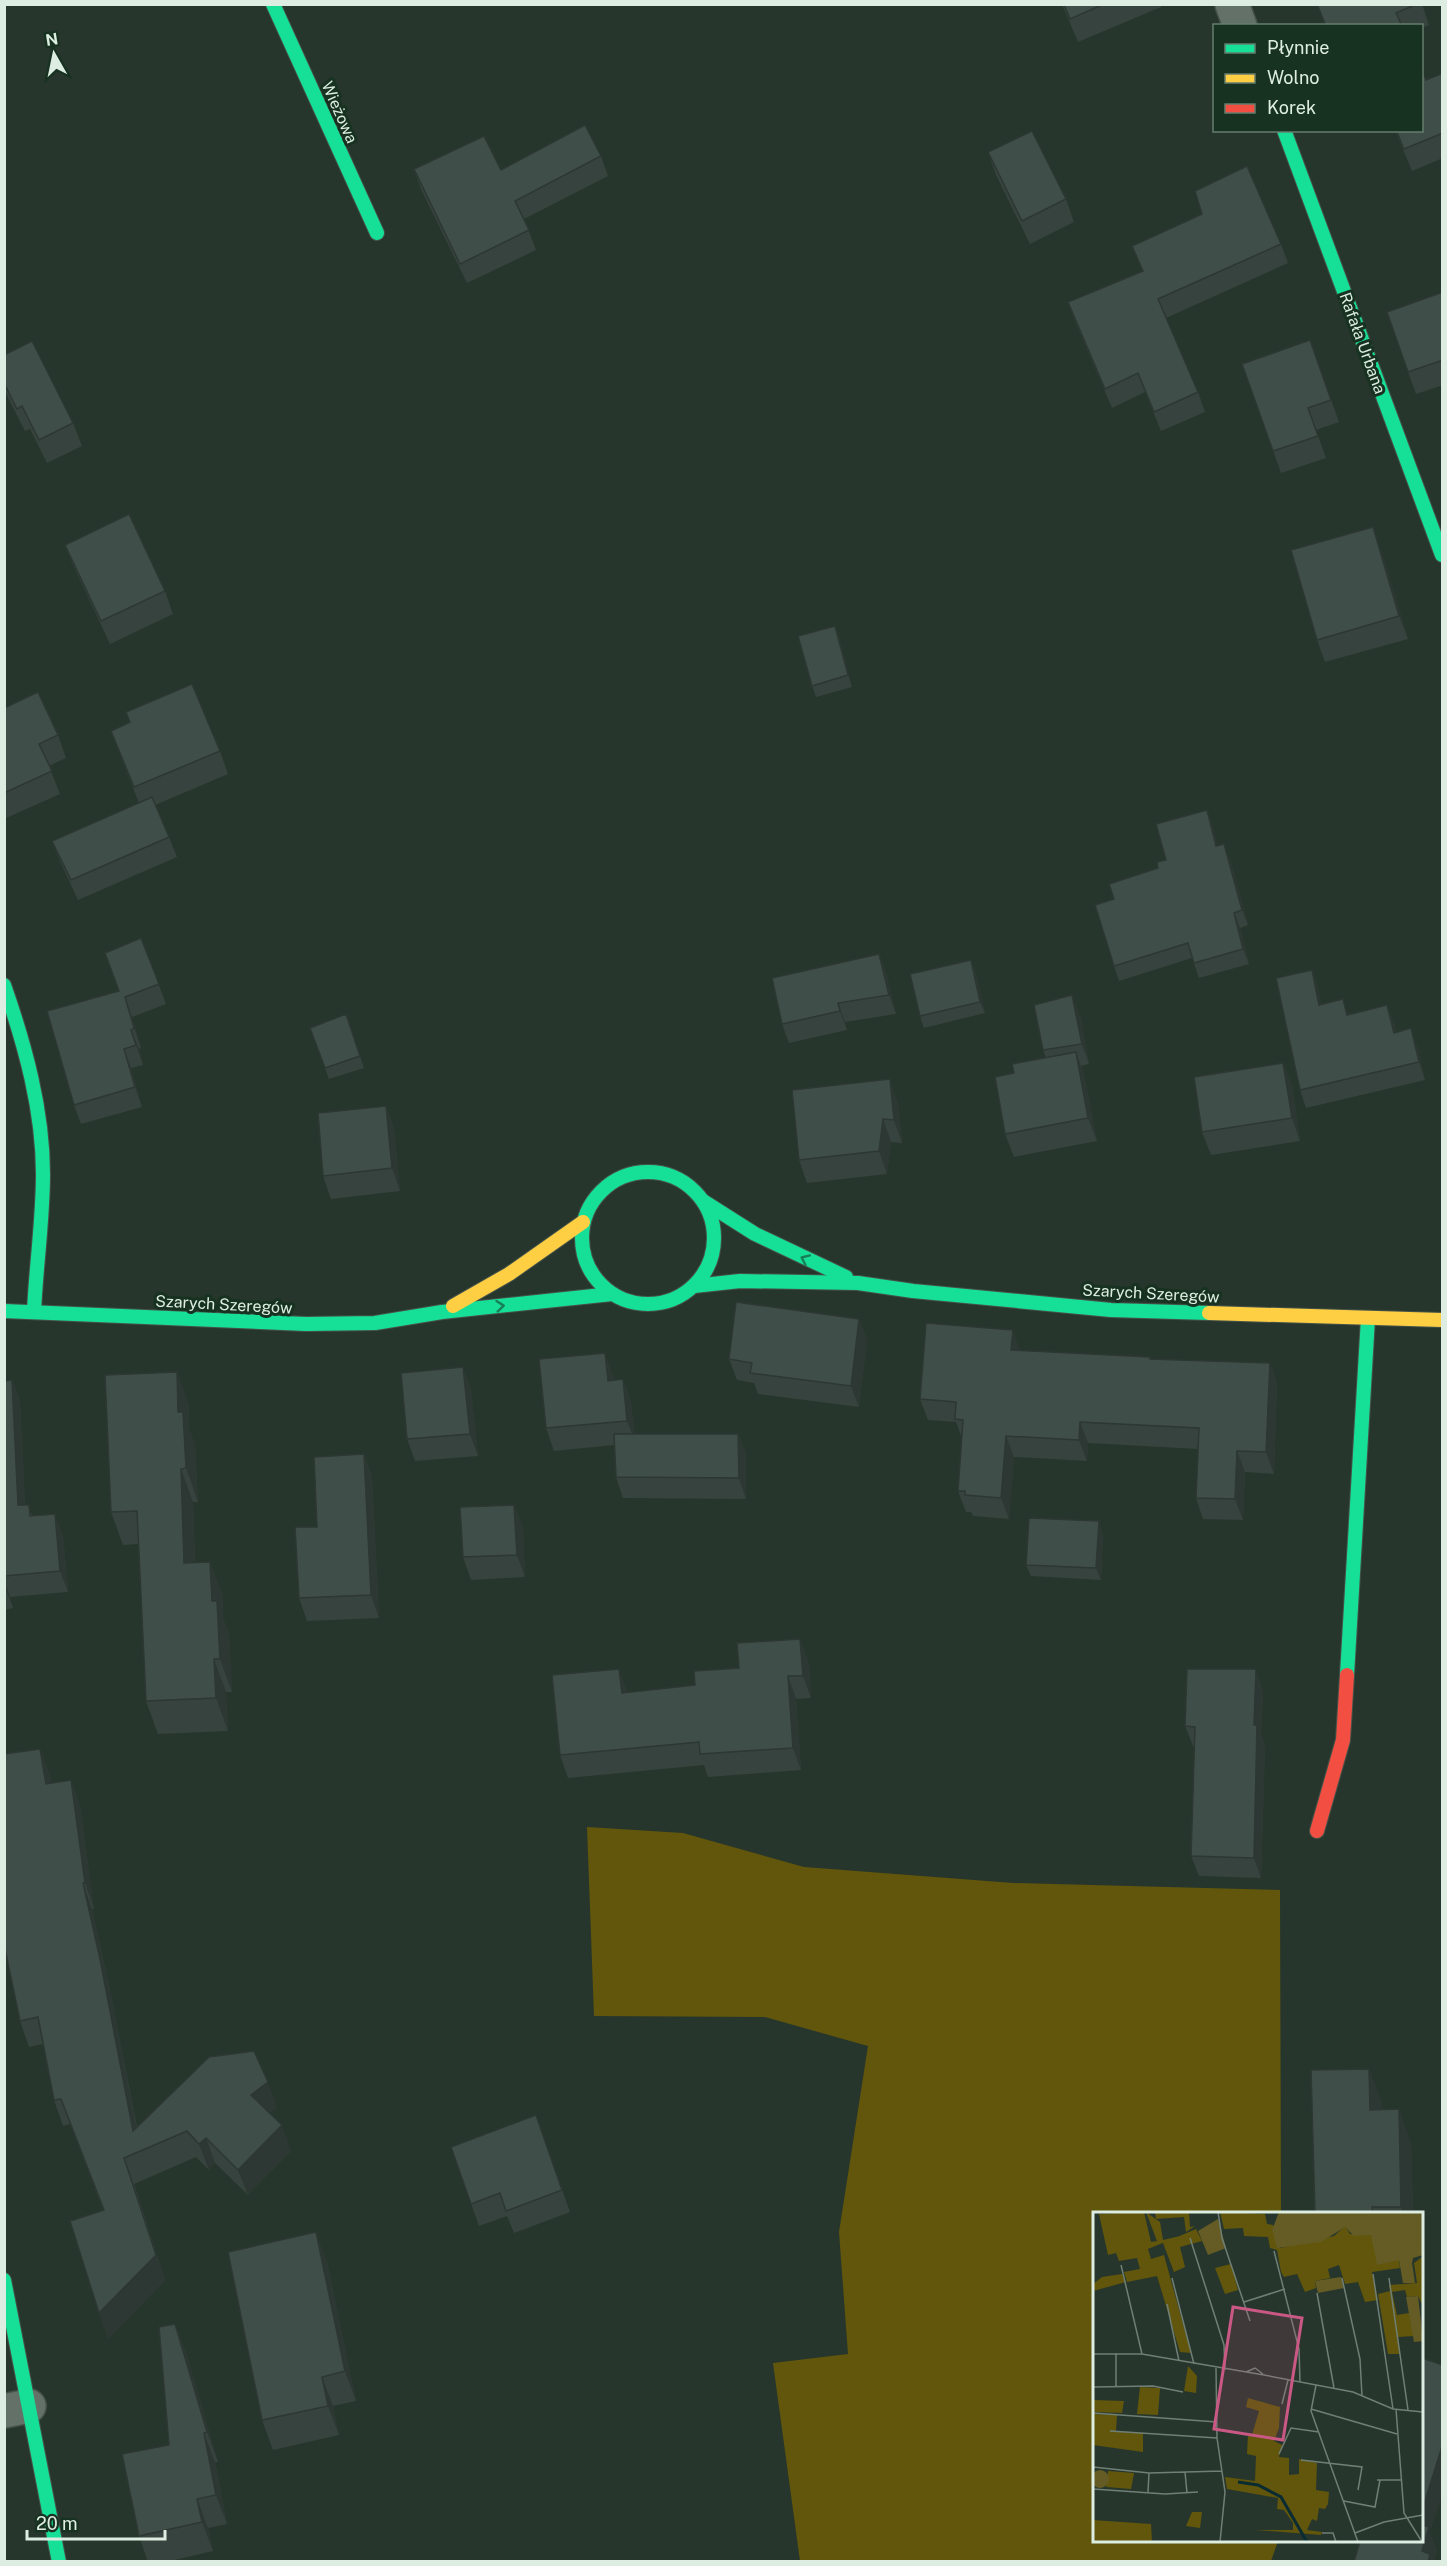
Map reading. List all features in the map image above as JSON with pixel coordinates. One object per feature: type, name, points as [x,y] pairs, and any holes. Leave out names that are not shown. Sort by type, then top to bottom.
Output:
[{"type":"street","name":"Wieżowa","points":[[273,4],[377,233]]},
{"type":"street","points":[[1232,4],[1239,24]]},
{"type":"street","name":"Rafała Urbana","points":[[1285,132],[1443,555]]},
{"type":"street","points":[[4,985],[12,1006],[36,1106],[43,1172],[34,1312]]},
{"type":"street","points":[[643,1172],[666,1174],[687,1184],[704,1201],[713,1222],[714,1245],[708,1268],[694,1286],[675,1299],[652,1305],[631,1303],[612,1294],[597,1281],[586,1263],[581,1243],[583,1222],[591,1203],[604,1187],[623,1177],[643,1172]]},
{"type":"street","name":"Szarych Szeregów","points":[[704,1201],[734,1224],[785,1250],[858,1282]]},
{"type":"street","name":"Szarych Szeregów","points":[[442,1312],[509,1274],[583,1222]]},
{"type":"street","name":"Szarych Szeregów","points":[[694,1286],[740,1281],[858,1282],[913,1291],[1110,1310],[1443,1320]]},
{"type":"street","name":"Szarych Szeregów","points":[[4,1311],[306,1324],[375,1323],[442,1312],[612,1294]]},
{"type":"street","points":[[1317,1831],[1343,1740],[1368,1318]]},
{"type":"street","points":[[4,2280],[17,2409],[59,2562]]},
{"type":"shaded area","points":[[587,1827],[683,1833],[804,1867],[1013,1883],[1280,1890],[1281,2212],[1093,2212],[1093,2542],[1278,2542],[1271,2561],[800,2561],[773,2363],[848,2354],[839,2232],[868,2046],[765,2017],[594,2016]]},
{"type":"building","points":[[1064,4],[1104,4],[1070,19]]},
{"type":"building","points":[[1317,4],[1417,4],[1396,13],[1401,24],[1325,24]]},
{"type":"building","points":[[1423,72],[1426,80],[1443,73],[1443,133],[1404,149],[1397,132],[1423,132]]},
{"type":"building","points":[[585,125],[601,156],[515,201],[529,230],[460,264],[414,169],[484,136],[501,170]]},
{"type":"building","points":[[1032,131],[1066,199],[1022,221],[988,152]]},
{"type":"building","points":[[1247,166],[1281,244],[1158,299],[1198,392],[1154,412],[1138,373],[1105,389],[1068,302],[1143,271],[1132,246],[1202,214],[1195,191]]},
{"type":"building","points":[[1443,292],[1443,360],[1408,372],[1387,312]]},
{"type":"building","points":[[1310,340],[1331,400],[1308,408],[1318,436],[1273,451],[1242,364]]},
{"type":"building","points":[[32,341],[73,423],[39,440],[22,406],[17,409],[4,383],[4,355]]},
{"type":"building","points":[[129,514],[165,591],[101,621],[65,545]]},
{"type":"building","points":[[1373,527],[1399,616],[1317,640],[1291,550]]},
{"type":"building","points":[[835,626],[848,675],[812,686],[798,636]]},
{"type":"building","points":[[192,684],[220,751],[134,787],[111,731],[130,722],[126,712]]},
{"type":"building","points":[[38,692],[58,735],[39,744],[52,771],[4,793],[4,708]]},
{"type":"building","points":[[152,797],[169,837],[71,880],[52,841]]},
{"type":"building","points":[[1207,810],[1216,846],[1224,844],[1242,910],[1234,913],[1243,949],[1194,963],[1188,943],[1114,966],[1095,905],[1114,899],[1109,884],[1158,868],[1157,862],[1166,860],[1156,824]]},
{"type":"building","points":[[141,938],[159,984],[125,997],[134,1028],[131,1030],[136,1045],[124,1049],[135,1087],[74,1105],[47,1011],[119,991],[105,953]]},
{"type":"building","points":[[879,954],[889,995],[838,1003],[840,1011],[782,1024],[772,978]]},
{"type":"building","points":[[971,960],[980,1002],[920,1016],[910,974]]},
{"type":"building","points":[[1312,970],[1319,1005],[1343,999],[1347,1015],[1387,1005],[1394,1033],[1411,1028],[1419,1062],[1300,1090],[1276,978]]},
{"type":"building","points":[[1072,995],[1082,1044],[1043,1050],[1034,1005]]},
{"type":"building","points":[[346,1014],[360,1056],[325,1068],[310,1028]]},
{"type":"building","points":[[1076,1052],[1088,1118],[1005,1134],[995,1077],[1014,1073],[1012,1064]]},
{"type":"building","points":[[1283,1063],[1292,1118],[1202,1132],[1194,1077]]},
{"type":"building","points":[[890,1079],[894,1120],[883,1119],[879,1151],[799,1160],[792,1090]]},
{"type":"building","points":[[386,1106],[392,1168],[323,1176],[318,1113]]},
{"type":"building","points":[[736,1302],[859,1319],[851,1386],[750,1373],[752,1363],[729,1359]]},
{"type":"building","points":[[926,1323],[1013,1330],[1011,1350],[1150,1357],[1150,1359],[1270,1363],[1266,1452],[1237,1451],[1235,1499],[1196,1498],[1199,1428],[1080,1422],[1079,1440],[1006,1436],[1001,1498],[965,1495],[965,1491],[958,1491],[963,1420],[955,1419],[956,1402],[920,1399]]},
{"type":"building","points":[[605,1353],[608,1381],[623,1379],[627,1421],[546,1428],[539,1359]]},
{"type":"building","points":[[463,1367],[470,1434],[407,1439],[401,1373]]},
{"type":"building","points":[[177,1372],[178,1412],[183,1412],[186,1468],[181,1469],[184,1563],[210,1562],[212,1601],[217,1601],[220,1659],[214,1659],[216,1698],[146,1701],[137,1511],[111,1512],[105,1375]]},
{"type":"building","points":[[12,1380],[18,1505],[29,1505],[30,1516],[55,1514],[60,1571],[4,1576],[4,1381]]},
{"type":"building","points":[[614,1434],[738,1434],[739,1478],[616,1477]]},
{"type":"building","points":[[364,1454],[371,1595],[299,1598],[295,1527],[317,1527],[314,1457]]},
{"type":"building","points":[[514,1505],[517,1555],[463,1557],[460,1507]]},
{"type":"building","points":[[1029,1518],[1099,1521],[1096,1568],[1026,1565]]},
{"type":"building","points":[[800,1639],[803,1676],[788,1676],[793,1748],[700,1754],[699,1742],[560,1755],[552,1675],[619,1669],[622,1693],[695,1685],[694,1671],[739,1668],[737,1643]]},
{"type":"building","points":[[1187,1669],[1256,1669],[1254,1858],[1191,1856],[1195,1727],[1185,1726]]},
{"type":"building","points":[[40,1749],[46,1784],[71,1780],[85,1883],[83,1883],[133,2131],[209,2057],[254,2051],[268,2082],[251,2095],[282,2125],[238,2170],[206,2138],[199,2144],[187,2131],[124,2158],[156,2255],[99,2313],[70,2221],[104,2210],[61,2099],[54,2100],[38,2017],[20,2021],[4,1944],[4,1754]]},
{"type":"building","points":[[1369,2069],[1370,2110],[1399,2109],[1401,2207],[1372,2207],[1373,2212],[1315,2212],[1311,2070]]},
{"type":"building","points":[[536,2115],[562,2190],[506,2211],[500,2193],[471,2204],[451,2147]]},
{"type":"building","points":[[316,2232],[345,2371],[322,2377],[328,2406],[262,2420],[228,2252]]},
{"type":"building","points":[[175,2324],[207,2432],[204,2433],[216,2495],[197,2499],[202,2522],[139,2536],[122,2454],[169,2445],[159,2327]]},
{"type":"building","points":[[1423,2358],[1443,2365],[1443,2443],[1423,2508]]},
{"type":"building","points":[[1423,2525],[1429,2527],[1422,2551],[1430,2554],[1428,2562],[1354,2562],[1360,2542],[1423,2542]]},
{"type":"traffic: fast","points":[[273,4],[377,233]]},
{"type":"traffic: fast","points":[[1285,132],[1442,555]]},
{"type":"traffic: fast","points":[[4,985],[19,1031],[40,1126],[43,1174],[42,1208],[34,1312]]},
{"type":"traffic: fast","points":[[648,1172],[673,1177],[695,1191],[709,1213],[714,1238],[709,1263],[695,1285],[673,1299],[648,1304],[623,1299],[601,1285],[587,1263],[582,1238],[587,1213],[601,1191],[623,1177],[648,1172]]},
{"type":"traffic: fast","points":[[703,1201],[755,1234],[846,1277]]},
{"type":"traffic: fast","points":[[694,1286],[740,1281],[858,1283],[913,1291],[1111,1310],[1209,1313]]},
{"type":"traffic: fast","points":[[4,1311],[306,1324],[375,1323],[442,1312],[612,1294]]},
{"type":"traffic: fast","points":[[1347,1675],[1368,1318]]},
{"type":"traffic: fast","points":[[4,2280],[59,2562]]},
{"type":"traffic: slow","points":[[453,1306],[509,1274],[583,1222]]},
{"type":"traffic: slow","points":[[1209,1313],[1442,1320]]},
{"type":"traffic: jam","points":[[1317,1831],[1343,1740],[1347,1675]]}]
